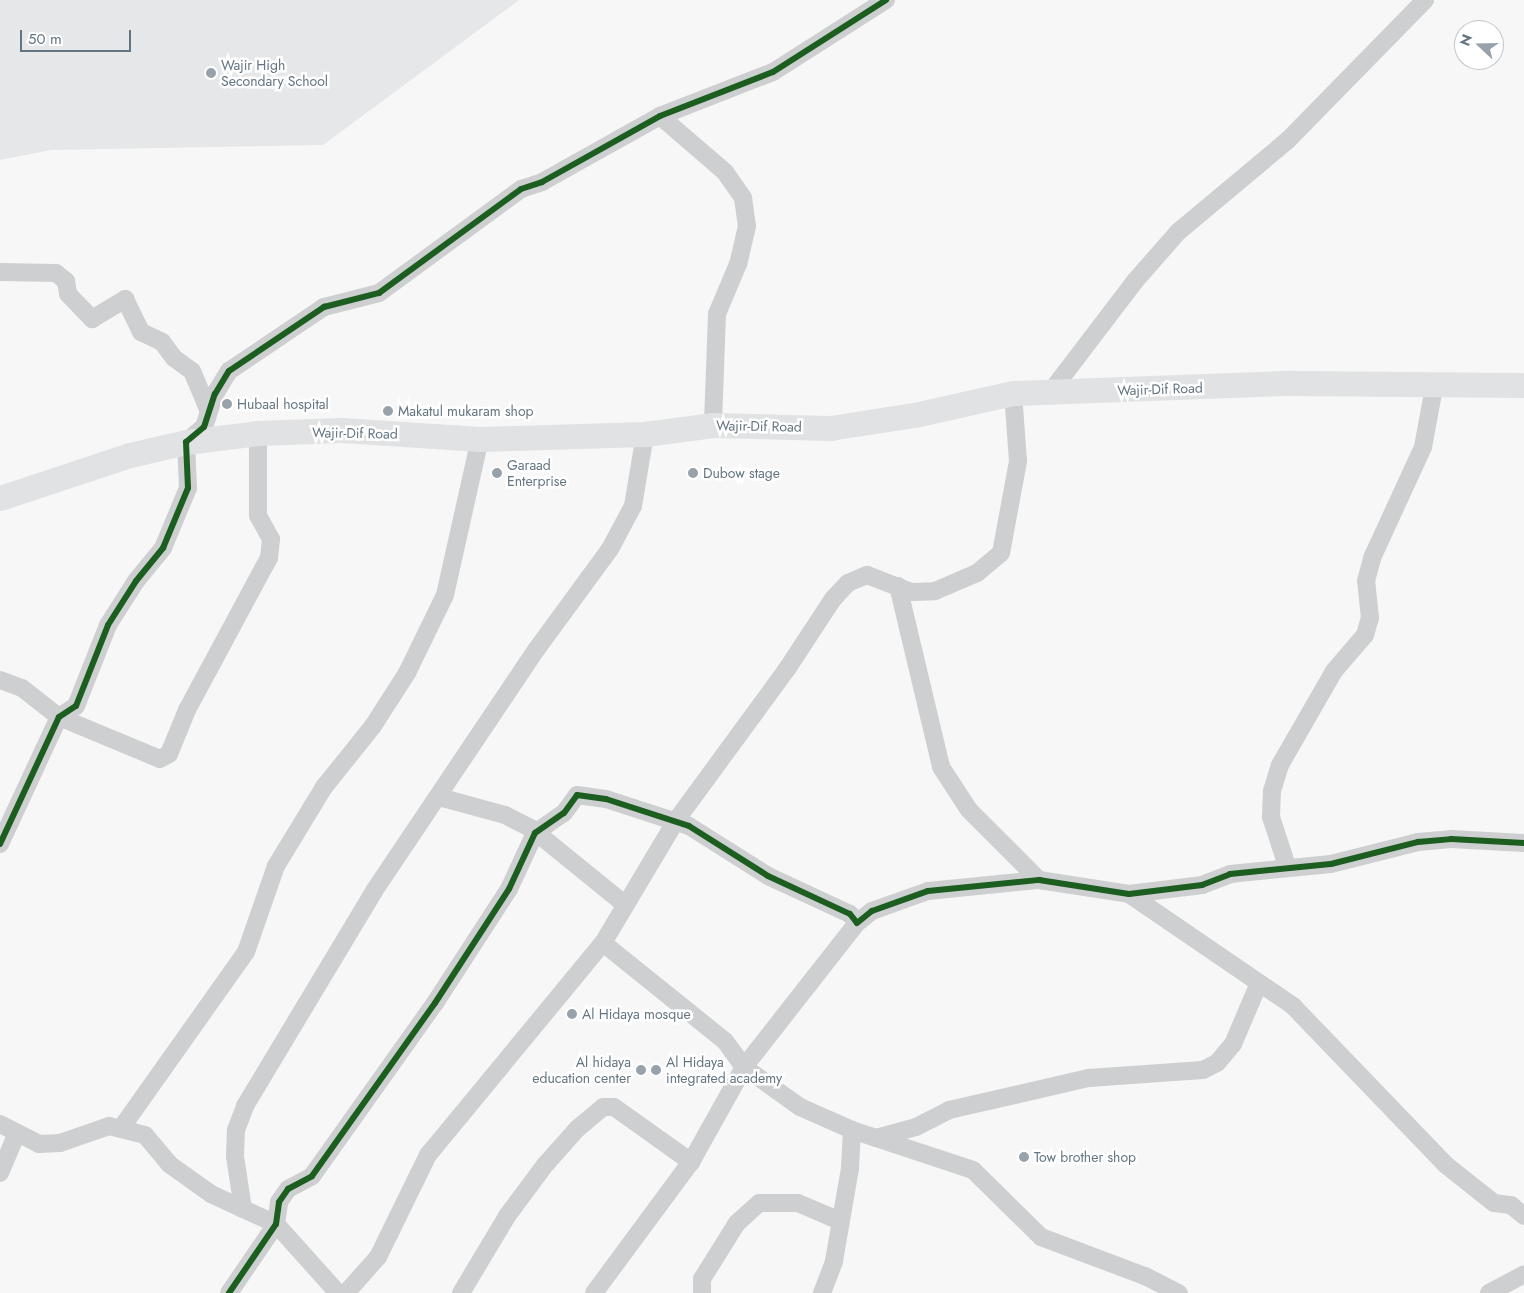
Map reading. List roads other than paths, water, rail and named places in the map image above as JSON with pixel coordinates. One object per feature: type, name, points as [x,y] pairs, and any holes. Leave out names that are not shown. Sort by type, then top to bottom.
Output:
[{"type":"main road","name":"Wajir-Dif Road","points":[[0,498],[95,466],[186,442],[258,433],[342,430],[480,439],[645,434],[713,425],[830,428],[919,414],[1013,393],[1049,394],[1292,383],[1435,382],[1524,385]]},
{"type":"street","points":[[0,844],[59,717],[76,706],[108,625],[136,581],[163,548],[188,488],[186,442],[204,426],[208,409],[229,371],[324,307],[379,293],[520,189],[542,182],[660,116],[773,72],[886,0]]},
{"type":"street","points":[[1049,394],[1135,281],[1178,232],[1288,140],[1425,0]]},
{"type":"street","points":[[660,116],[726,172],[744,198],[747,226],[738,264],[717,314],[713,425]]},
{"type":"street","points":[[0,272],[56,273],[66,281],[68,294],[92,319],[125,299],[141,332],[162,342],[174,358],[192,371],[208,409]]},
{"type":"street","points":[[1286,866],[1270,817],[1280,765],[1334,671],[1365,635],[1370,618],[1366,581],[1372,558],[1423,447],[1435,382]]},
{"type":"street","points":[[346,1293],[378,1257],[428,1155],[602,943],[624,903],[676,822],[848,583],[867,575],[911,592],[935,591],[977,573],[1001,553],[1018,461],[1013,393]]},
{"type":"street","points":[[0,680],[22,688],[59,717],[160,759],[169,754],[187,710],[269,558],[271,538],[258,516],[258,433]]},
{"type":"street","points":[[243,1209],[236,1156],[236,1130],[245,1106],[374,891],[439,797],[536,650],[610,549],[633,506],[645,434]]},
{"type":"street","points":[[122,1127],[246,952],[276,866],[324,788],[373,726],[407,673],[444,595],[480,439]]},
{"type":"street","points":[[898,586],[941,767],[969,810],[1038,880]]},
{"type":"street","points":[[228,1293],[276,1224],[279,1202],[288,1188],[312,1176],[435,1003],[509,889],[535,833],[564,813],[577,795],[606,799],[689,826],[768,876],[850,914],[858,923]]},
{"type":"street","points":[[439,797],[505,815],[535,833],[624,903]]},
{"type":"street","points":[[594,1293],[691,1162],[744,1067],[858,923],[872,911],[928,891],[1038,880],[1129,894],[1202,885],[1230,874],[1286,866],[1331,864],[1418,842],[1451,839],[1524,843]]},
{"type":"street","points":[[1129,894],[1292,1006],[1446,1165],[1494,1203],[1511,1205],[1524,1216]]},
{"type":"street","points":[[602,943],[718,1034],[744,1067],[800,1107],[852,1130],[974,1170],[1041,1237],[1145,1276],[1179,1293]]},
{"type":"street","points":[[876,1138],[916,1127],[949,1110],[1070,1082],[1203,1070],[1217,1063],[1232,1044],[1259,983]]},
{"type":"street","points":[[461,1293],[507,1216],[540,1172],[577,1129],[603,1107],[614,1107],[691,1162]]},
{"type":"street","points":[[0,1124],[39,1144],[60,1144],[99,1128],[122,1127],[144,1135],[169,1164],[211,1194],[276,1224],[338,1293]]},
{"type":"street","points":[[822,1293],[834,1261],[850,1168],[852,1130]]},
{"type":"street","points":[[0,1173],[17,1133]]},
{"type":"street","points":[[702,1293],[702,1279],[737,1223],[759,1203],[798,1203],[840,1221]]},
{"type":"street","points":[[1489,1293],[1524,1274]]},
{"type":"place","name":"Wajir High Secondary School","points":[[211,73]]},
{"type":"place","name":"Hubaal hospital","points":[[227,404]]},
{"type":"place","name":"Makatul mukaram shop","points":[[388,411]]},
{"type":"place","name":"Garaad Enterprise","points":[[497,473]]},
{"type":"place","name":"Dubow stage","points":[[693,473]]},
{"type":"place","name":"Al Hidaya mosque","points":[[572,1014]]},
{"type":"place","name":"Al hidaya education center","points":[[641,1070]]},
{"type":"place","name":"Al Hidaya integrated academy","points":[[656,1070]]},
{"type":"place","name":"Tow brother shop","points":[[1024,1157]]}]
